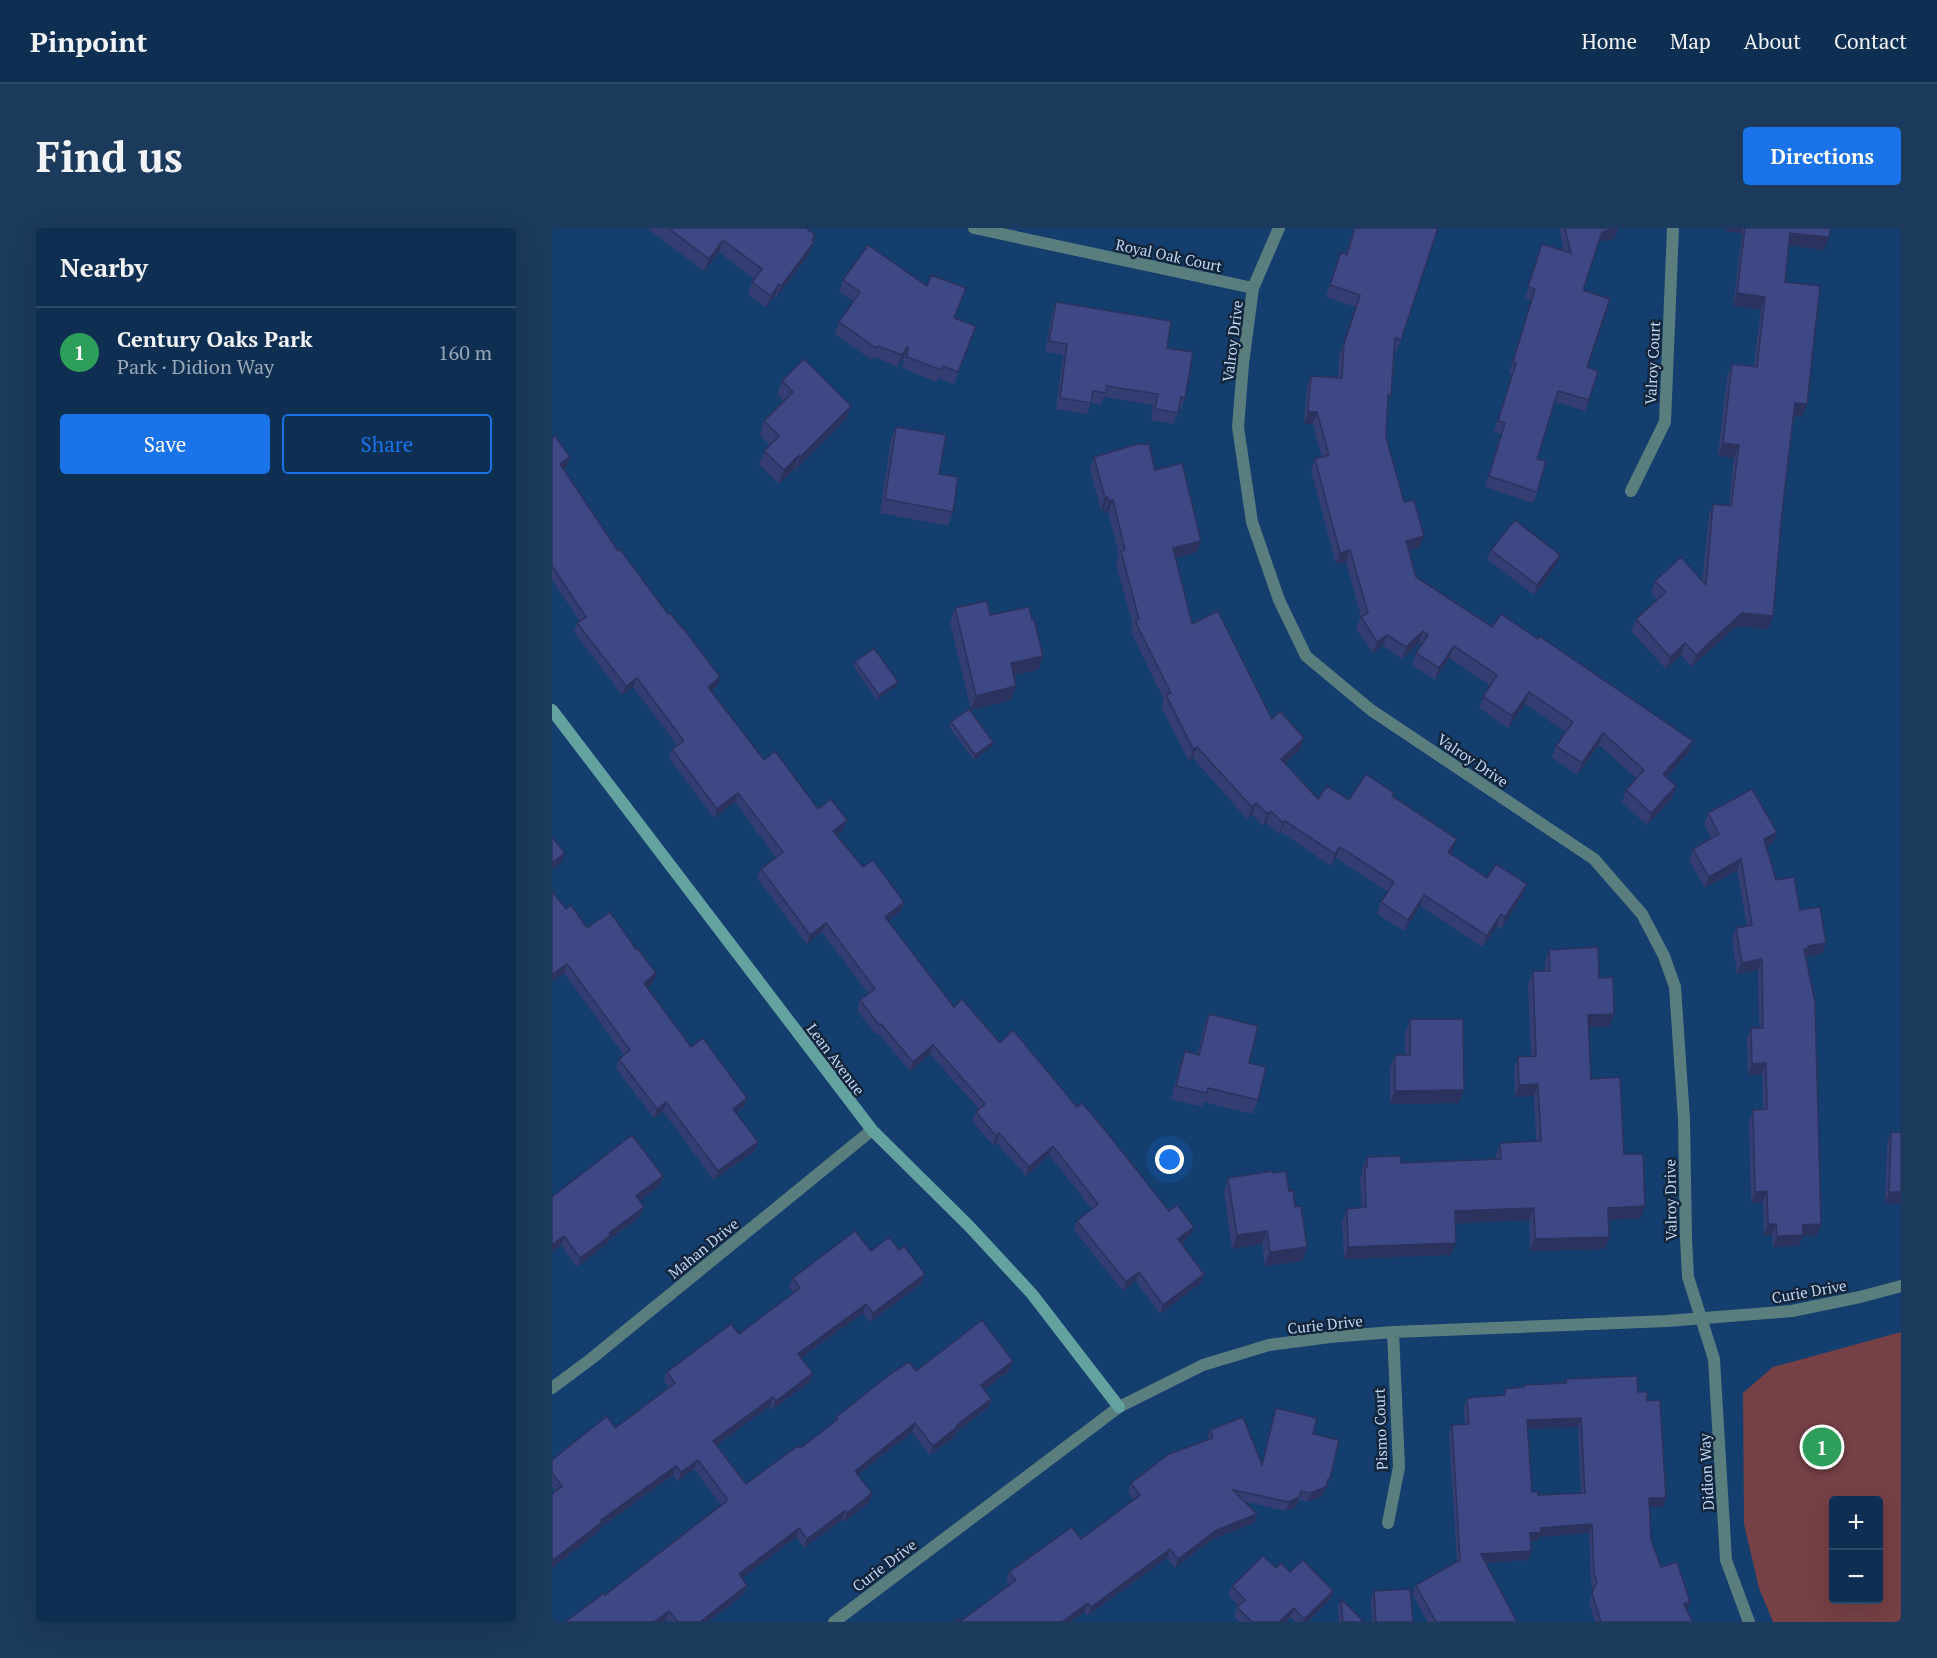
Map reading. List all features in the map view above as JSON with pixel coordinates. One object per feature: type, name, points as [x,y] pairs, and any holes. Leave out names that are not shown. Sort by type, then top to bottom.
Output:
[{"type":"street","name":"Royal Oak Court","points":[[974,228],[1253,288]]},
{"type":"street","name":"Valroy Drive","points":[[1279,228],[1253,288],[1238,427],[1252,522],[1280,600],[1305,656],[1371,710],[1594,859],[1642,914],[1664,956],[1675,987],[1684,1119],[1688,1277],[1701,1318]]},
{"type":"street","name":"Valroy Court","points":[[1631,491],[1665,422],[1673,228]]},
{"type":"street","name":"Lean Avenue","points":[[552,710],[872,1130],[969,1226],[1032,1294],[1119,1407]]},
{"type":"street","name":"Mahan Drive","points":[[552,1389],[872,1130]]},
{"type":"street","name":"Curie Drive","points":[[834,1622],[1119,1407],[1203,1365],[1269,1345],[1330,1336],[1701,1318],[1792,1311],[1901,1286]]},
{"type":"street","name":"Didion Way","points":[[1701,1318],[1714,1359],[1726,1560],[1749,1622]]},
{"type":"street","name":"Pismo Court","points":[[1388,1523],[1399,1467],[1393,1332]]},
{"type":"shaded area","points":[[1901,1332],[1901,1622],[1773,1622],[1759,1588],[1744,1524],[1743,1393],[1773,1367]]},
{"type":"building","points":[[668,228],[806,228],[815,235],[812,241],[814,242],[771,296],[752,282],[762,269],[723,240],[709,259]]},
{"type":"building","points":[[1355,228],[1438,228],[1401,340],[1395,338],[1391,395],[1388,395],[1386,437],[1404,502],[1414,500],[1424,536],[1406,541],[1416,577],[1492,627],[1501,614],[1538,639],[1539,636],[1693,741],[1663,774],[1676,786],[1651,813],[1626,790],[1644,770],[1603,733],[1582,763],[1556,746],[1573,722],[1529,692],[1512,716],[1483,697],[1497,675],[1454,646],[1439,668],[1416,653],[1428,635],[1423,631],[1406,647],[1387,635],[1377,642],[1361,617],[1368,613],[1350,550],[1340,553],[1315,459],[1329,455],[1317,412],[1308,412],[1311,376],[1342,378],[1344,344],[1360,295],[1330,285],[1341,252],[1347,255]]},
{"type":"building","points":[[1565,228],[1617,228],[1602,232],[1583,290],[1610,299],[1587,367],[1598,371],[1589,400],[1558,391],[1537,459],[1546,461],[1537,492],[1489,476],[1505,423],[1498,421],[1535,289],[1528,287],[1542,244],[1571,253]]},
{"type":"building","points":[[1745,228],[1830,228],[1829,237],[1790,233],[1785,282],[1820,286],[1807,404],[1795,403],[1773,616],[1742,613],[1696,655],[1685,643],[1670,657],[1636,619],[1666,592],[1655,581],[1681,557],[1706,585],[1713,504],[1731,506],[1739,445],[1723,443],[1732,364],[1757,367],[1765,297],[1737,293]]},
{"type":"building","points":[[868,245],[927,286],[931,275],[966,288],[954,318],[976,326],[958,372],[943,366],[941,370],[907,357],[908,346],[902,355],[878,346],[876,348],[839,322],[860,292],[843,280]]},
{"type":"building","points":[[1056,302],[1171,321],[1167,348],[1193,352],[1185,398],[1181,397],[1178,413],[1155,409],[1158,394],[1107,386],[1106,393],[1093,391],[1091,403],[1060,398],[1067,344],[1049,341]]},
{"type":"building","points":[[804,359],[851,406],[784,470],[764,451],[779,436],[764,421],[793,392],[782,381]]},
{"type":"building","points":[[896,427],[946,435],[939,474],[958,477],[953,512],[885,499]]},
{"type":"building","points":[[555,436],[570,457],[560,464],[618,551],[620,549],[668,614],[670,613],[684,629],[720,677],[708,687],[764,760],[775,751],[818,809],[831,799],[847,820],[833,831],[863,867],[873,860],[904,902],[885,917],[954,1007],[962,999],[1000,1043],[1013,1030],[1077,1107],[1082,1103],[1169,1211],[1177,1205],[1194,1227],[1178,1239],[1204,1274],[1163,1305],[1139,1272],[1126,1282],[1077,1221],[1098,1204],[1053,1146],[1029,1167],[999,1133],[996,1136],[976,1112],[985,1104],[933,1045],[913,1062],[881,1024],[879,1025],[860,1000],[875,989],[826,923],[810,935],[761,869],[783,852],[738,793],[717,809],[672,749],[684,741],[637,678],[626,686],[577,623],[586,617],[552,566],[552,438]]},
{"type":"building","points":[[1138,444],[1149,444],[1155,470],[1182,463],[1201,541],[1173,548],[1192,624],[1218,611],[1272,719],[1280,711],[1304,738],[1281,759],[1318,799],[1327,786],[1349,800],[1366,774],[1394,793],[1392,796],[1457,839],[1448,852],[1487,878],[1496,864],[1527,884],[1505,917],[1501,914],[1487,936],[1424,895],[1408,920],[1381,902],[1394,882],[1340,847],[1335,854],[1285,821],[1283,823],[1271,811],[1267,814],[1256,803],[1252,807],[1197,747],[1193,749],[1166,695],[1171,693],[1135,621],[1139,619],[1121,551],[1125,550],[1113,500],[1109,501],[1108,497],[1105,498],[1094,457]]},
{"type":"building","points":[[1515,520],[1560,555],[1537,585],[1491,550]]},
{"type":"building","points":[[987,601],[990,615],[1029,607],[1043,656],[1011,663],[1016,686],[976,696],[955,608]]},
{"type":"building","points":[[874,648],[898,682],[879,695],[855,662]]},
{"type":"building","points":[[969,709],[993,742],[975,755],[951,722]]},
{"type":"building","points":[[1752,789],[1777,832],[1764,839],[1776,880],[1794,877],[1800,910],[1820,907],[1826,943],[1808,946],[1809,948],[1804,949],[1815,1002],[1821,1224],[1803,1225],[1803,1235],[1777,1236],[1776,1224],[1768,1224],[1767,1191],[1755,1192],[1753,1110],[1767,1109],[1766,1063],[1752,1064],[1751,1028],[1763,1028],[1762,959],[1742,963],[1736,928],[1752,925],[1741,859],[1709,877],[1693,849],[1719,834],[1708,813]]},
{"type":"building","points":[[552,837],[565,853],[552,863]]},
{"type":"building","points":[[552,891],[566,909],[571,905],[587,928],[610,912],[656,973],[644,983],[691,1047],[703,1038],[747,1098],[733,1109],[758,1142],[718,1171],[666,1102],[657,1109],[619,1059],[630,1050],[567,964],[552,975]]},
{"type":"building","points":[[1598,947],[1599,978],[1613,977],[1614,1014],[1588,1015],[1591,1079],[1620,1077],[1624,1154],[1643,1154],[1645,1206],[1608,1208],[1609,1237],[1535,1239],[1534,1208],[1455,1211],[1456,1243],[1348,1247],[1347,1209],[1366,1207],[1367,1157],[1400,1156],[1401,1163],[1501,1159],[1500,1143],[1541,1141],[1538,1084],[1519,1085],[1518,1057],[1536,1056],[1533,971],[1550,971],[1549,950]]},
{"type":"building","points":[[1209,1014],[1258,1026],[1249,1063],[1266,1067],[1258,1100],[1208,1088],[1207,1093],[1176,1086],[1185,1051],[1199,1055]]},
{"type":"building","points":[[1410,1019],[1463,1019],[1464,1090],[1395,1091],[1395,1055],[1410,1055]]},
{"type":"building","points":[[1891,1132],[1901,1132],[1901,1192],[1889,1192]]},
{"type":"building","points":[[632,1135],[663,1176],[636,1196],[644,1207],[580,1258],[564,1236],[552,1245],[552,1195]]},
{"type":"building","points":[[1272,1171],[1273,1173],[1286,1171],[1289,1191],[1293,1190],[1295,1207],[1301,1206],[1307,1247],[1270,1252],[1267,1231],[1237,1235],[1228,1178]]},
{"type":"building","points":[[855,1231],[871,1251],[889,1237],[899,1250],[904,1246],[925,1274],[873,1313],[866,1304],[798,1354],[813,1373],[776,1401],[773,1397],[713,1441],[746,1484],[796,1447],[802,1447],[892,1373],[909,1362],[916,1371],[982,1320],[1013,1361],[981,1385],[991,1399],[933,1446],[915,1423],[855,1471],[872,1493],[847,1513],[845,1511],[807,1539],[799,1528],[739,1574],[747,1585],[700,1622],[678,1622],[669,1611],[654,1622],[565,1622],[604,1593],[605,1595],[728,1500],[698,1460],[681,1472],[676,1466],[601,1520],[602,1522],[552,1561],[552,1494],[562,1486],[552,1473],[552,1460],[607,1416],[615,1428],[675,1383],[667,1372],[731,1324],[739,1334],[800,1288],[793,1278]]},
{"type":"building","points":[[1637,1376],[1638,1392],[1647,1392],[1647,1401],[1660,1400],[1666,1498],[1649,1498],[1651,1539],[1661,1567],[1677,1562],[1690,1602],[1684,1604],[1693,1622],[1601,1622],[1592,1593],[1597,1582],[1594,1574],[1592,1524],[1540,1528],[1541,1532],[1530,1533],[1531,1551],[1481,1554],[1517,1622],[1436,1622],[1416,1585],[1460,1560],[1452,1425],[1469,1424],[1467,1398],[1505,1395],[1505,1389],[1524,1387],[1524,1385],[1566,1383],[1566,1379]],"holes":[[[1581,1418],[1585,1493],[1538,1495],[1538,1491],[1532,1492],[1527,1420]]]},
{"type":"building","points":[[1276,1408],[1317,1418],[1313,1434],[1339,1440],[1326,1487],[1311,1493],[1301,1491],[1299,1497],[1289,1502],[1233,1490],[1257,1514],[1217,1530],[1178,1559],[1170,1549],[1091,1607],[1088,1603],[1062,1622],[955,1622],[959,1619],[961,1621],[1016,1580],[1009,1572],[1072,1527],[1081,1539],[1140,1495],[1131,1483],[1169,1454],[1213,1438],[1210,1430],[1243,1417],[1262,1465]]},
{"type":"building","points":[[1263,1556],[1276,1568],[1281,1563],[1290,1572],[1303,1560],[1333,1591],[1304,1619],[1294,1608],[1279,1622],[1252,1622],[1237,1607],[1245,1600],[1232,1586]]},
{"type":"building","points":[[1410,1589],[1413,1622],[1376,1622],[1374,1591]]},
{"type":"building","points":[[1341,1599],[1364,1622],[1343,1622]]},
{"type":"place","name":"Century Oaks Park","points":[[1822,1447]]}]
